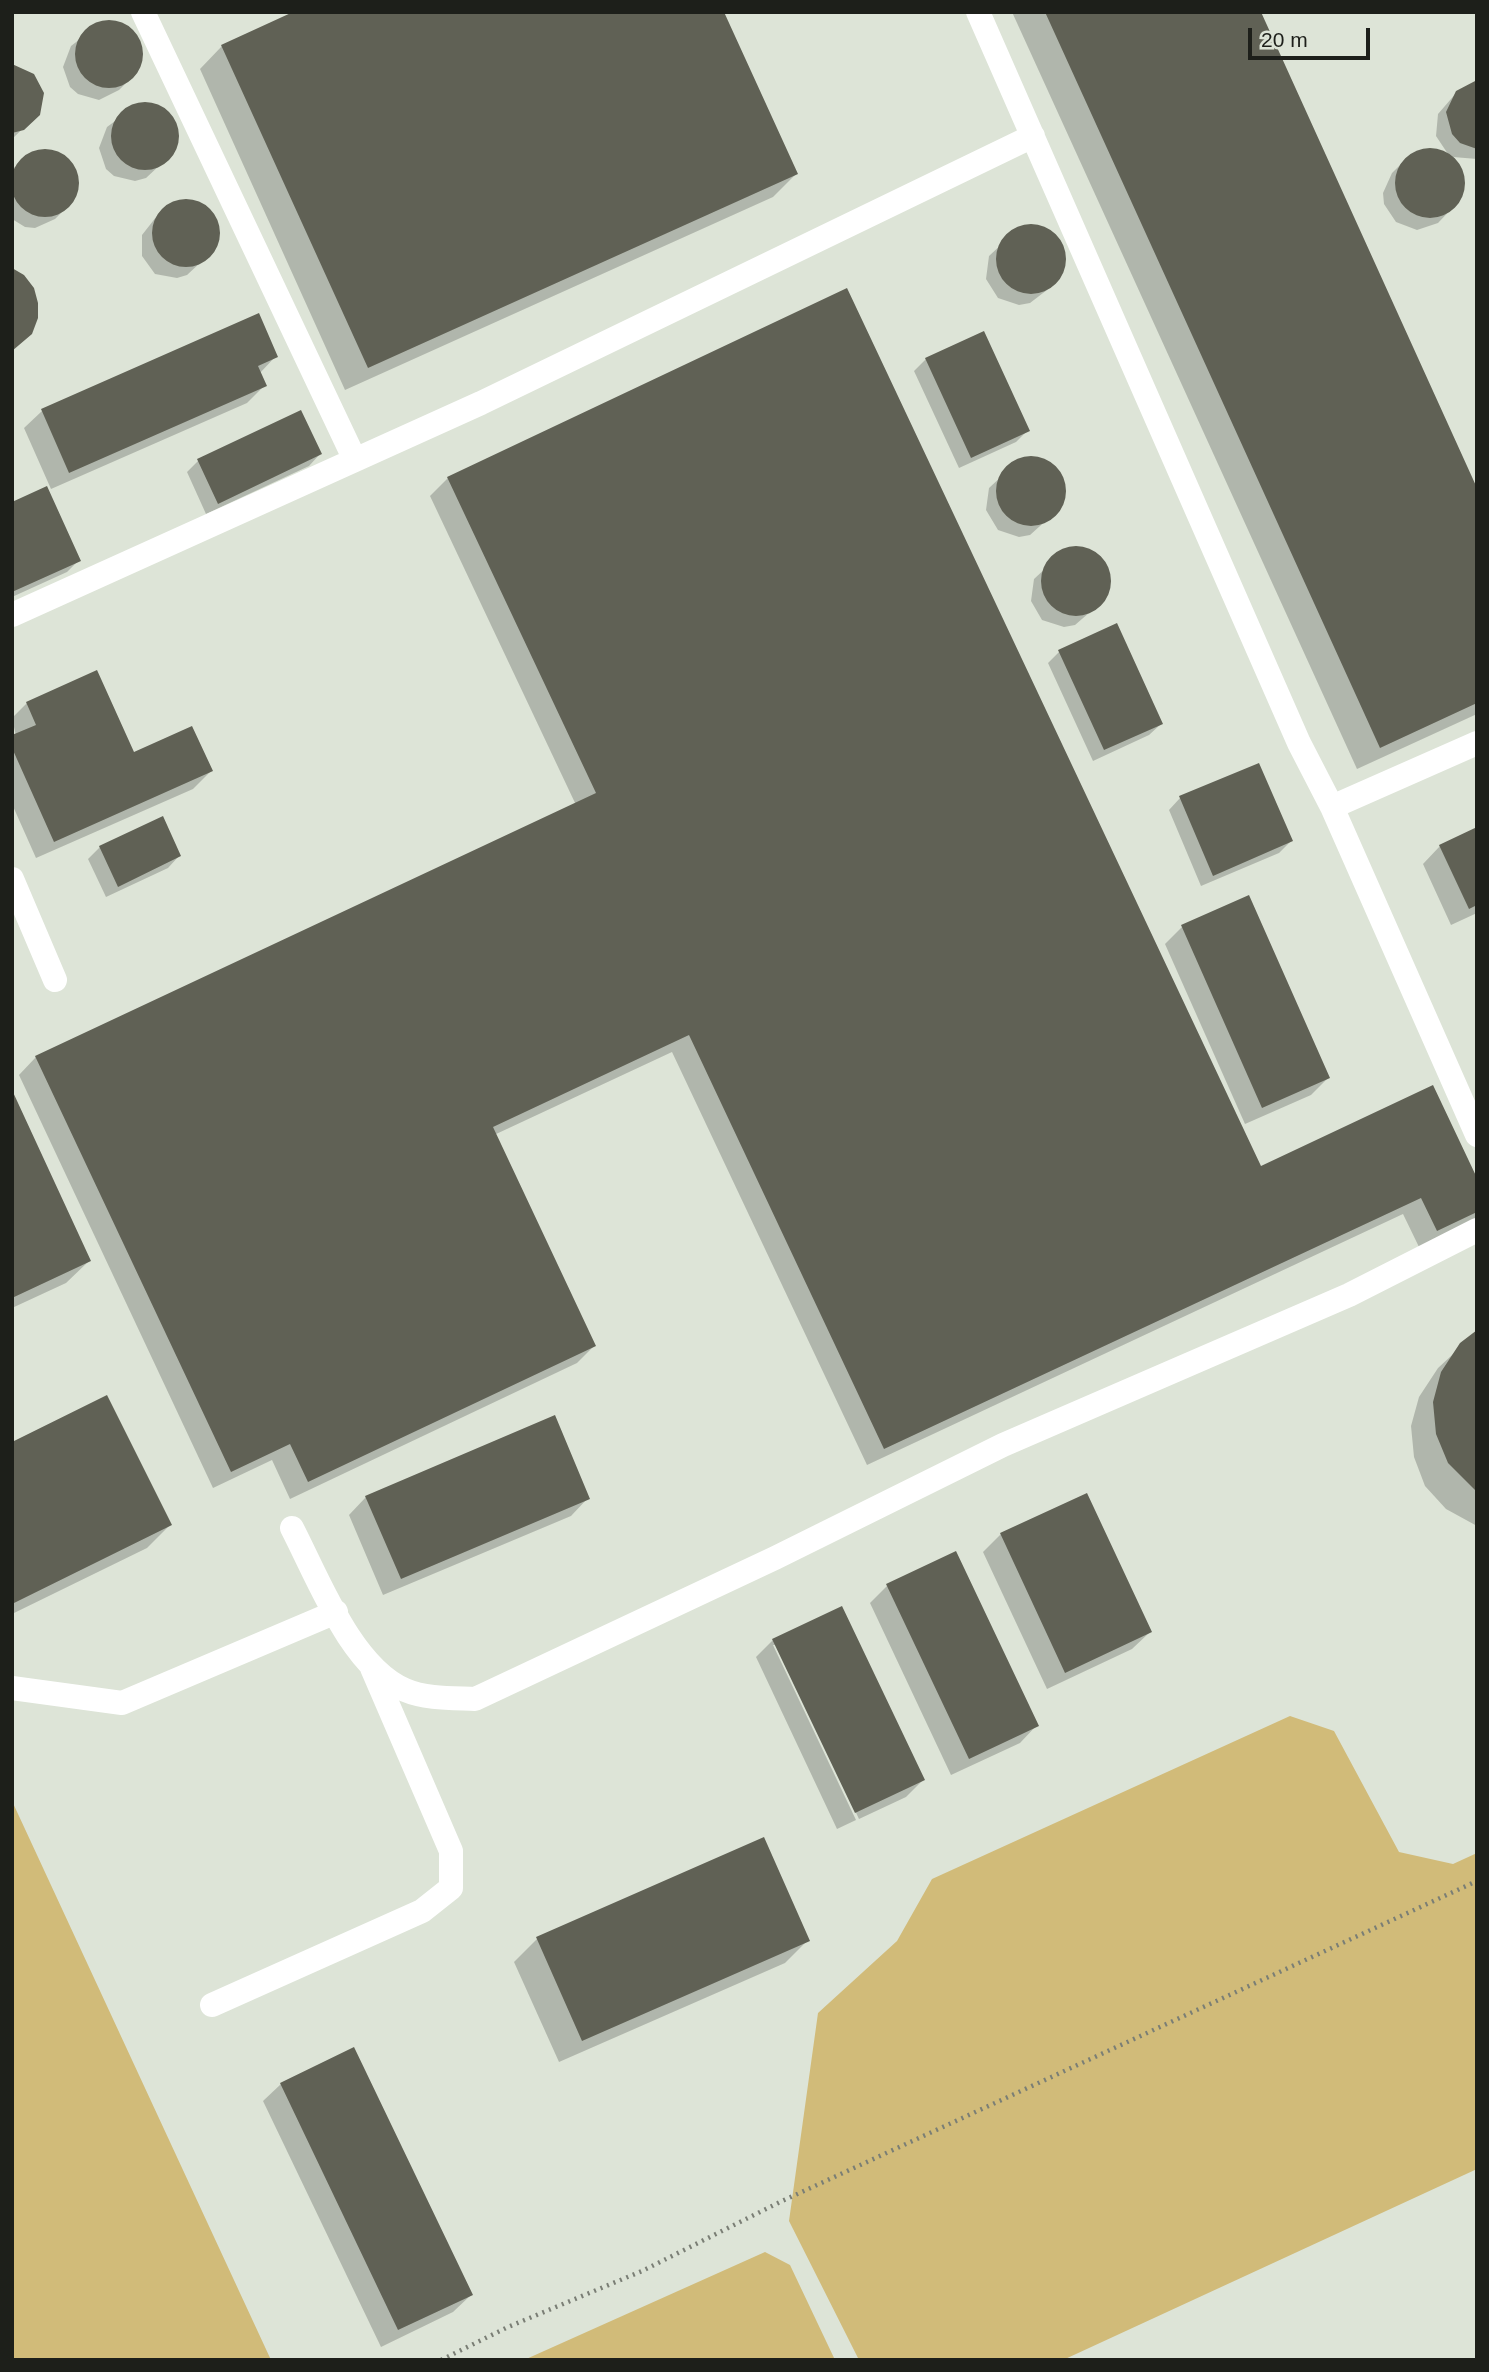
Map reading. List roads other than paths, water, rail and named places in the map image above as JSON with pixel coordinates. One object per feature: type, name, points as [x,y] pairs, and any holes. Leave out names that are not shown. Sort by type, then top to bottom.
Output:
[{"type":"lane","points":[[143,12],[355,460]]},
{"type":"lane","points":[[978,12],[1299,743],[1332,807],[1477,1135]]},
{"type":"lane","points":[[12,615],[494,397],[1033,136]]},
{"type":"lane","points":[[1332,807],[1477,743]]},
{"type":"lane","points":[[12,879],[55,980]]},
{"type":"lane","points":[[372,1667],[405,1690],[443,1698],[475,1699],[775,1558],[1003,1445],[1349,1294],[1477,1230]]},
{"type":"lane","points":[[212,2005],[422,1911],[451,1888],[451,1852],[372,1667],[351,1640],[292,1528]]},
{"type":"lane","points":[[12,1688],[122,1703],[336,1612]]}]
